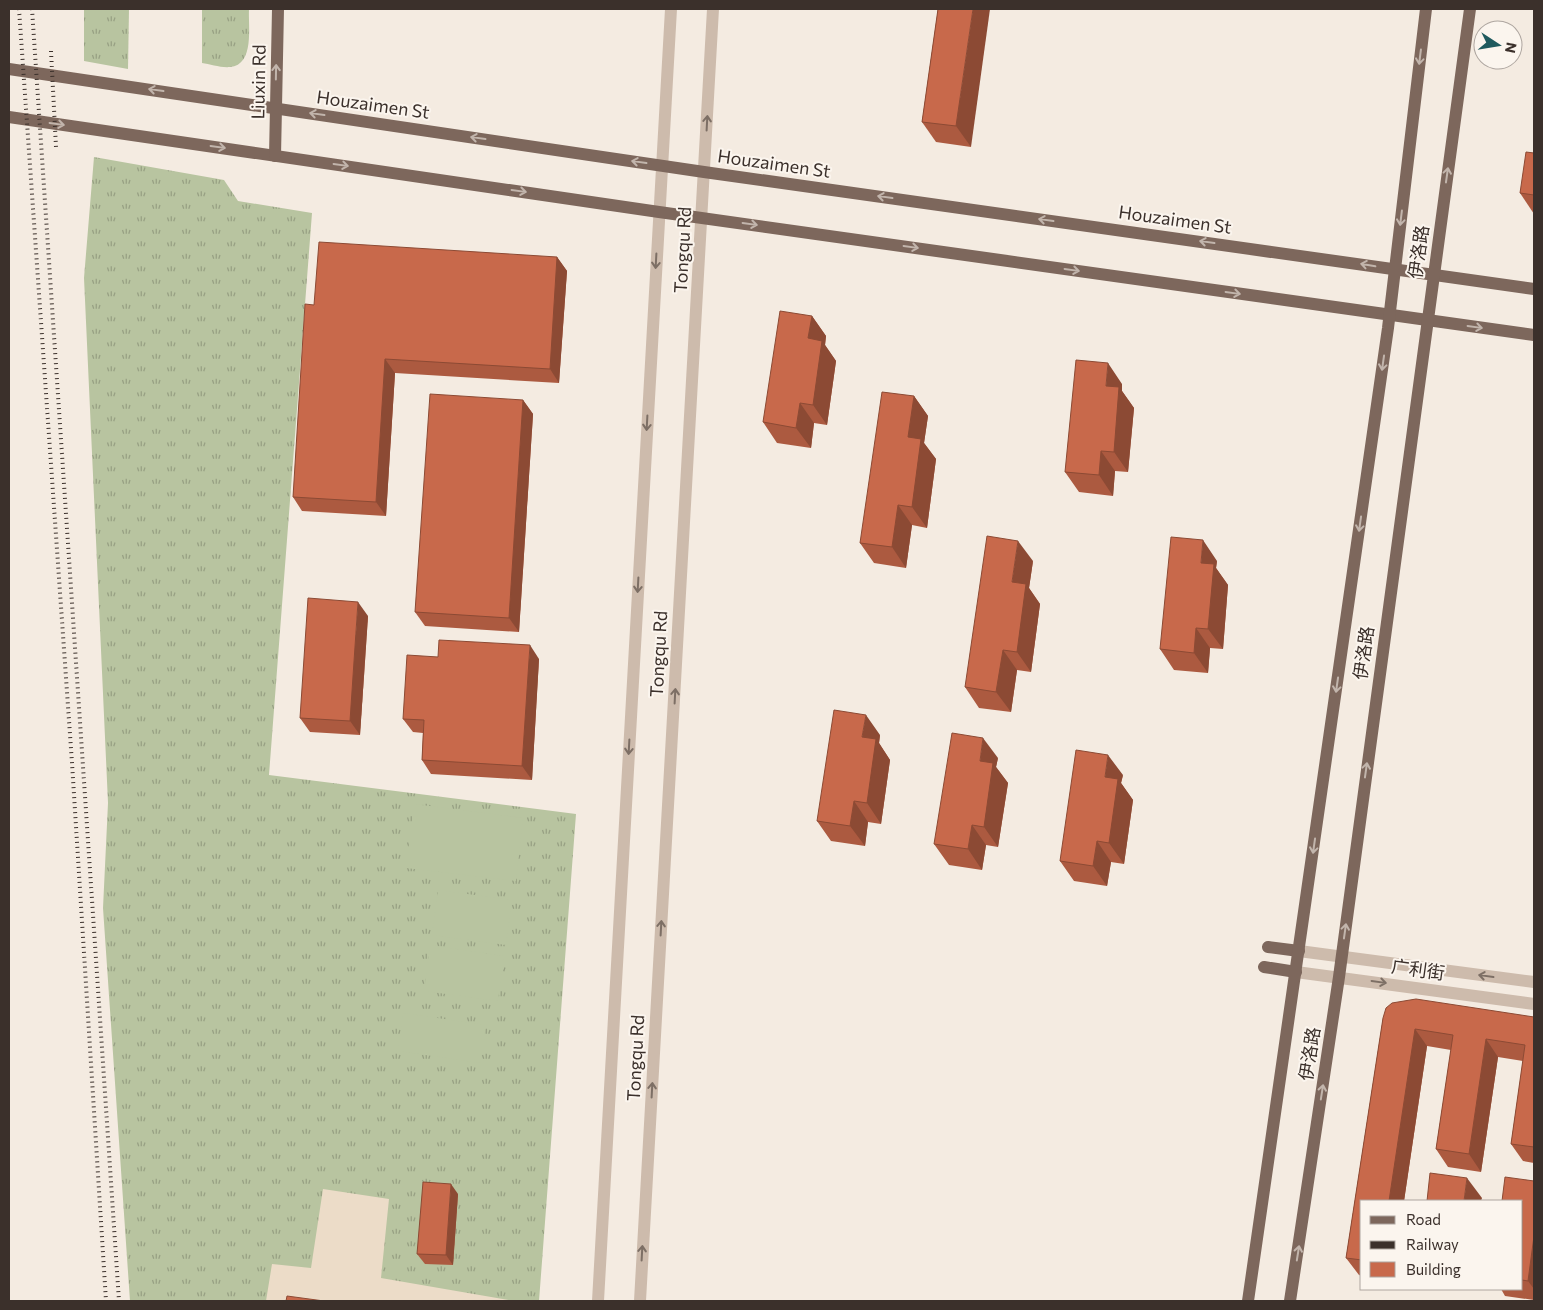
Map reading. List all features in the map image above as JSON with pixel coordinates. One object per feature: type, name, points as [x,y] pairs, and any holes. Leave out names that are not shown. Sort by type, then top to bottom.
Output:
[{"type":"main road","name":"Liuxin Rd","points":[[275,156],[278,9]]},
{"type":"main road","name":"伊洛路","points":[[1248,1301],[1389,315],[1426,9]]},
{"type":"main road","name":"伊洛路","points":[[1290,1301],[1342,956],[1470,9]]},
{"type":"main road","name":"Houzaimen St","points":[[9,69],[661,166],[1534,289]]},
{"type":"main road","points":[[9,117],[658,212],[1534,335]]},
{"type":"main road","points":[[1268,947],[1299,951]]},
{"type":"main road","points":[[1264,967],[1296,972]]},
{"type":"street","points":[[661,166],[665,9]]},
{"type":"street","name":"Tongqu Rd","points":[[598,1301],[658,212],[671,9]]},
{"type":"street","name":"Tongqu Rd","points":[[640,1301],[714,9]]},
{"type":"street","name":"广利街","points":[[1299,951],[1534,982]]},
{"type":"street","name":"广利街","points":[[1296,972],[1534,1004]]},
{"type":"green space","points":[[84,9],[129,9],[128,69],[84,61]]},
{"type":"green space","points":[[202,9],[249,9],[247,52],[238,65],[227,67],[202,63]]},
{"type":"green space","points":[[94,157],[224,180],[238,201],[312,213],[269,775],[576,814],[539,1301],[130,1301],[103,908],[108,803],[84,278]]},
{"type":"green space","points":[[414,804],[523,818],[516,881],[406,868]]},
{"type":"green space","points":[[438,890],[512,900],[506,945],[432,935]]},
{"type":"green space","points":[[430,945],[504,956],[498,1001],[424,991]]},
{"type":"green space","points":[[403,1013],[486,1025],[481,1063],[398,1051]]},
{"type":"shaded area","points":[[323,1189],[389,1199],[381,1278],[514,1301],[266,1301],[272,1264],[311,1268]]},
{"type":"building","points":[[938,9],[973,9],[956,126],[922,122]]},
{"type":"building","points":[[1526,152],[1534,153],[1534,195],[1520,193]]},
{"type":"building","points":[[319,242],[557,257],[550,369],[385,359],[376,502],[293,497],[305,304],[314,305]]},
{"type":"building","points":[[780,311],[812,316],[808,338],[822,341],[813,405],[800,403],[796,428],[763,422]]},
{"type":"building","points":[[1076,360],[1108,363],[1106,386],[1119,387],[1114,452],[1101,451],[1099,475],[1065,472]]},
{"type":"building","points":[[882,392],[914,396],[908,437],[921,439],[912,507],[898,505],[892,547],[860,543]]},
{"type":"building","points":[[430,394],[523,400],[509,618],[415,612]]},
{"type":"building","points":[[987,536],[1018,541],[1012,582],[1026,584],[1017,652],[1003,650],[996,692],[965,687]]},
{"type":"building","points":[[1171,537],[1203,540],[1201,563],[1214,564],[1208,629],[1196,628],[1194,653],[1160,649]]},
{"type":"building","points":[[308,598],[358,602],[350,721],[300,718]]},
{"type":"building","points":[[439,640],[530,645],[522,766],[422,760],[424,720],[403,719],[407,655],[438,657]]},
{"type":"building","points":[[834,710],[866,715],[862,737],[876,739],[867,803],[854,801],[850,826],[817,821]]},
{"type":"building","points":[[952,733],[983,738],[980,761],[993,763],[984,827],[972,825],[968,849],[934,844]]},
{"type":"building","points":[[1076,750],[1108,755],[1105,777],[1118,779],[1109,843],[1097,841],[1093,866],[1060,861]]},
{"type":"building","points":[[1416,999],[1534,1017],[1534,1147],[1511,1144],[1525,1045],[1486,1039],[1469,1154],[1436,1149],[1453,1035],[1415,1029],[1389,1200],[1360,1200],[1360,1260],[1346,1258],[1383,1018],[1386,1008],[1392,1003]]},
{"type":"building","points":[[1430,1173],[1467,1178],[1464,1200],[1427,1200]]},
{"type":"building","points":[[1505,1177],[1534,1181],[1534,1236],[1528,1281],[1523,1280],[1523,1200],[1502,1200]]},
{"type":"building","points":[[423,1182],[451,1184],[446,1255],[417,1254]]},
{"type":"building","points":[[287,1296],[324,1301],[286,1301]]},
{"type":"railway","points":[[19,9],[72,763],[106,1301]]},
{"type":"railway","points":[[32,9],[119,1301]]},
{"type":"railway","points":[[51,51],[56,147]]}]
